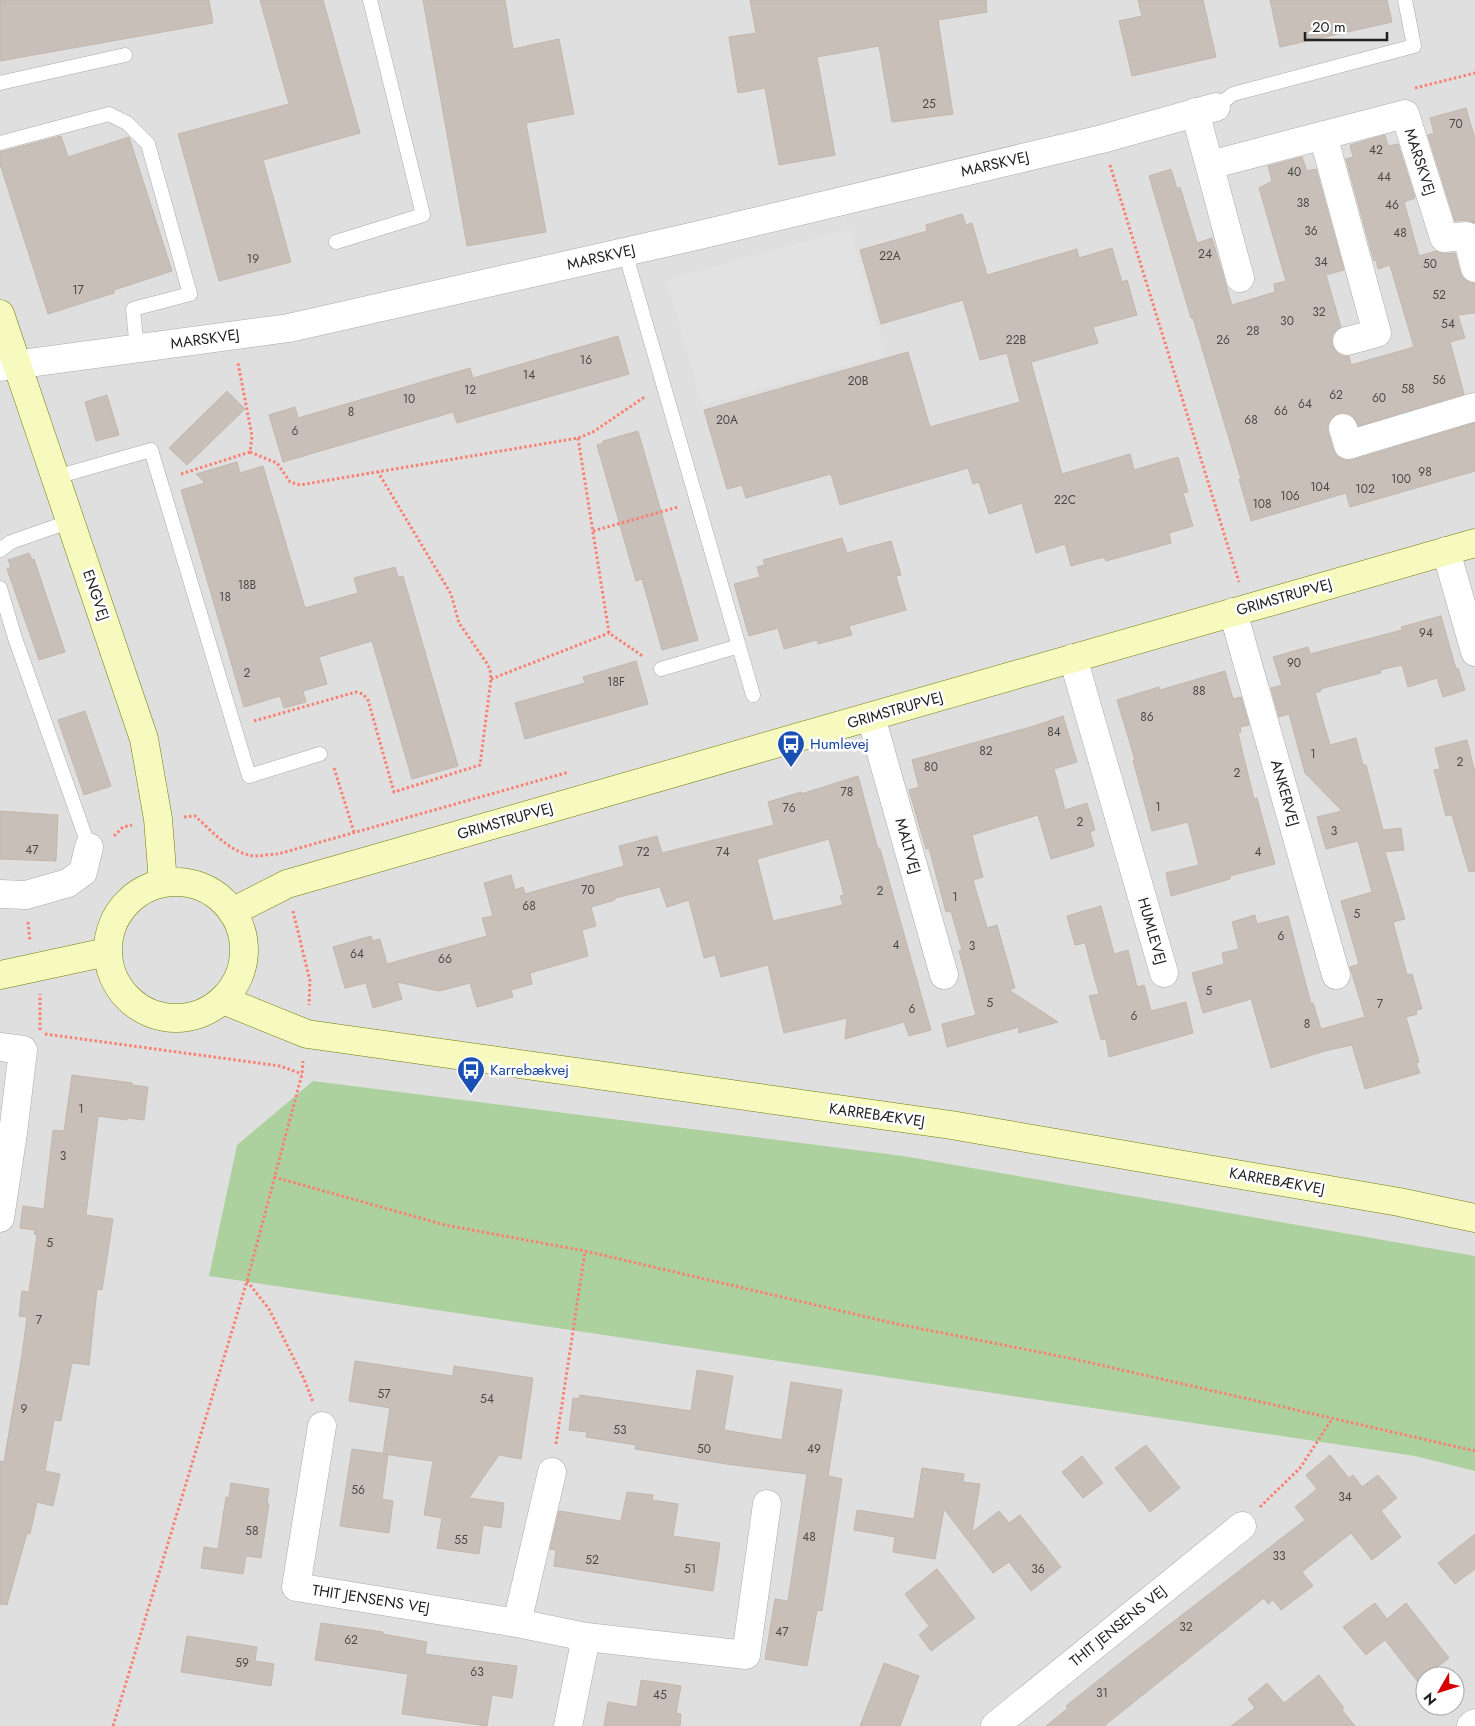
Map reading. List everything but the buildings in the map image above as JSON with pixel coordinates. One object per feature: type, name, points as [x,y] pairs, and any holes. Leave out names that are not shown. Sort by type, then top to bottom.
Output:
[{"type":"street","name":"MARSKVEJ","points":[[9,366],[289,328],[625,252],[1102,139],[1206,110]]},
{"type":"street","points":[[1206,110],[1210,165],[1240,278]]},
{"type":"street","name":"MARSKVEJ","points":[[1210,165],[1405,114],[1444,238],[1467,236],[1475,268]]},
{"type":"street","points":[[1323,135],[1377,333],[1347,341]]},
{"type":"street","name":"ENGVEJ","points":[[0,314],[9,366],[56,477],[144,739],[158,819],[163,883]]},
{"type":"street","points":[[1343,428],[1348,445],[1475,407]]},
{"type":"street","name":"GRIMSTRUPVEJ","points":[[232,912],[287,884],[1475,543]]},
{"type":"street","points":[[1446,551],[1475,652]]},
{"type":"street","name":"ANKERVEJ","points":[[1238,610],[1336,975]]},
{"type":"street","name":"HUMLEVEJ","points":[[1073,658],[1164,973]]},
{"type":"street","name":"MALTVEJ","points":[[871,717],[944,975]]},
{"type":"street","points":[[13,895],[68,883],[82,872],[89,847]]},
{"type":"street","points":[[183,882],[202,887],[219,897],[232,912],[241,929],[244,948],[242,967],[235,984],[223,1000],[204,1012],[183,1018],[160,1017],[140,1008],[123,993],[112,974],[107,952],[110,932],[117,915],[129,900],[145,889],[163,883],[183,882]]},
{"type":"street","points":[[0,975],[107,952]]},
{"type":"street","name":"KARREBÆKVEJ","points":[[223,1000],[307,1034],[951,1125],[1389,1200],[1475,1218]]},
{"type":"street","points":[[0,1218],[6,1132],[21,1044]]},
{"type":"street","name":"THIT JENSENS VEJ","points":[[322,1426],[296,1587],[517,1623],[586,1637],[746,1655],[767,1504]]},
{"type":"street","points":[[517,1623],[552,1472]]},
{"type":"street","name":"THIT JENSENS VEJ","points":[[994,1726],[1242,1526]]},
{"type":"street","points":[[568,1726],[586,1637]]},
{"type":"street","points":[[1471,1726],[1475,1723]]},
{"type":"lane","points":[[336,242],[423,215],[370,0]]},
{"type":"lane","points":[[1206,110],[1233,94],[1414,46],[1405,0]]},
{"type":"lane","points":[[0,83],[125,55]]},
{"type":"lane","points":[[0,143],[109,114],[127,123],[148,144],[190,294],[133,309],[137,349]]},
{"type":"lane","points":[[625,252],[753,695]]},
{"type":"lane","points":[[56,477],[151,450],[249,776],[320,754]]},
{"type":"lane","points":[[0,550],[11,542],[71,521]]},
{"type":"lane","points":[[0,588],[15,638],[89,847]]},
{"type":"lane","points":[[661,669],[739,646]]},
{"type":"path","points":[[1102,139],[1238,582],[1238,610]]},
{"type":"path","points":[[233,335],[252,436],[250,452]]},
{"type":"path","points":[[160,481],[250,452],[277,463],[290,482],[300,485],[578,438],[593,432],[664,384]]},
{"type":"path","points":[[578,438],[609,633],[661,669]]},
{"type":"path","points":[[234,727],[356,692],[368,700],[394,792],[480,765],[491,679],[490,669],[459,623],[451,594],[378,472]]},
{"type":"path","points":[[593,531],[697,502]]},
{"type":"path","points":[[1238,582],[1248,580]]},
{"type":"path","points":[[491,679],[609,633]]},
{"type":"path","points":[[320,754],[332,765],[354,832]]},
{"type":"path","points":[[158,819],[195,816],[219,838],[236,850],[254,856],[278,854],[571,771]]},
{"type":"path","points":[[112,1726],[247,1281],[302,1074],[307,1034],[310,981],[278,854]]},
{"type":"path","points":[[13,895],[41,996],[21,1044],[280,1066],[302,1074]]},
{"type":"path","points":[[274,1176],[445,1226],[585,1251],[897,1324],[1074,1359],[1475,1451]]},
{"type":"path","points":[[552,1472],[585,1251]]},
{"type":"path","points":[[247,1281],[269,1309],[304,1379],[322,1426]]},
{"type":"path","points":[[1242,1526],[1300,1468],[1332,1419]]},
{"type":"shaded area","points":[[0,0],[1475,0],[1475,1726],[0,1726]]},
{"type":"shaded area","points":[[850,229],[885,355],[702,405],[667,280]]},
{"type":"green space","points":[[313,1081],[903,1156],[1475,1256],[1475,1471],[1415,1456],[209,1276],[237,1145]]},
{"type":"place","name":"Humlevej","points":[[791,768]]},
{"type":"place","name":"Karrebækvej","points":[[471,1094]]}]
